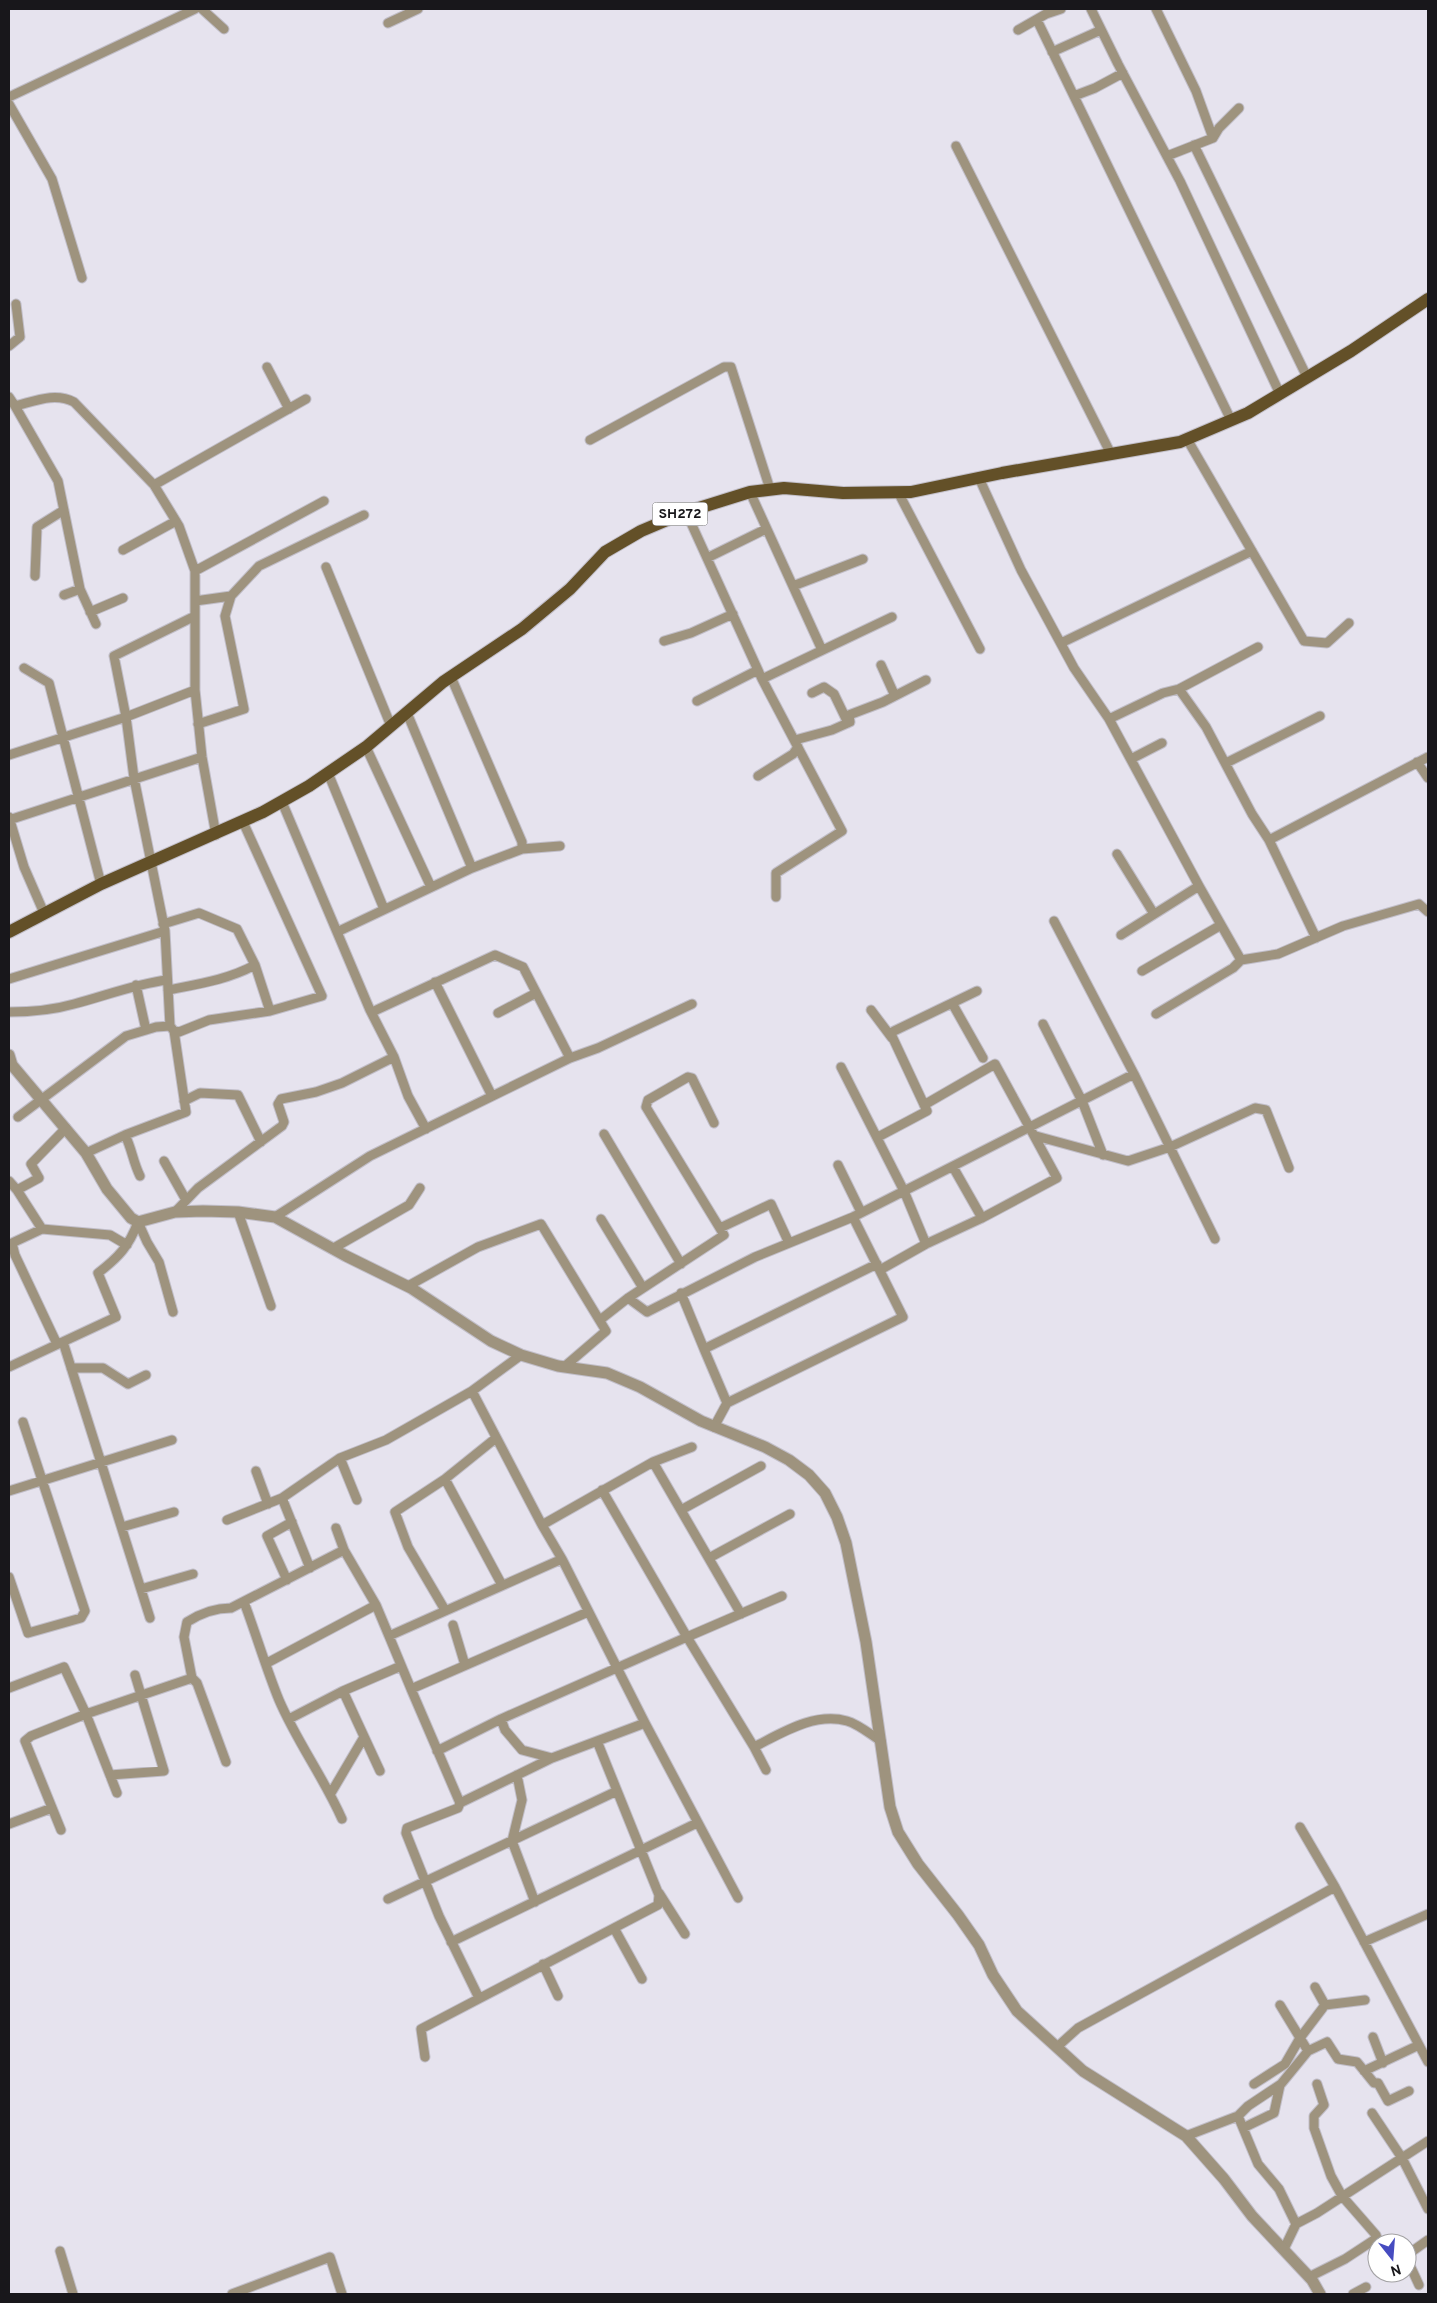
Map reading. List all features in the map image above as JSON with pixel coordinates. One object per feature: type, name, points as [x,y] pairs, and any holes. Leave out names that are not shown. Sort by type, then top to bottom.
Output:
[{"type":"main road","name":"SH272","points":[[9,932],[101,884],[243,822],[282,802],[328,773],[366,747],[451,677],[522,629],[570,589],[605,552],[641,530],[686,512],[750,492],[784,488],[843,493],[911,492],[1180,442],[1248,413],[1351,352],[1428,299]]},
{"type":"street","points":[[9,97],[195,9]]},
{"type":"street","points":[[202,9],[224,30]]},
{"type":"street","points":[[388,23],[418,9]]},
{"type":"street","points":[[1018,30],[1046,14],[1061,9]]},
{"type":"street","points":[[1091,9],[1167,156],[1280,394]]},
{"type":"street","points":[[1156,9],[1196,90],[1213,138]]},
{"type":"street","points":[[1037,20],[1231,420]]},
{"type":"street","points":[[1052,52],[1102,30]]},
{"type":"street","points":[[1074,96],[1095,88],[1123,73]]},
{"type":"street","points":[[9,104],[52,179],[82,278]]},
{"type":"street","points":[[1167,156],[1213,138],[1219,128],[1239,108]]},
{"type":"street","points":[[1194,145],[1308,377]]},
{"type":"street","points":[[956,146],[1111,454]]},
{"type":"street","points":[[9,346],[20,337],[16,304]]},
{"type":"street","points":[[267,367],[289,409]]},
{"type":"street","points":[[590,440],[724,367],[731,367],[770,490]]},
{"type":"street","points":[[15,406],[56,396],[65,397],[74,402],[154,485],[176,521],[195,571],[195,690],[202,757],[216,835]]},
{"type":"street","points":[[9,397],[58,481],[80,589],[96,624]]},
{"type":"street","points":[[154,485],[306,399]]},
{"type":"street","points":[[1187,439],[1304,641],[1326,643],[1349,623]]},
{"type":"street","points":[[979,478],[1021,570],[1074,668],[1109,719],[1241,960]]},
{"type":"street","points":[[750,492],[822,650]]},
{"type":"street","points":[[898,492],[980,649]]},
{"type":"street","points":[[195,571],[324,501]]},
{"type":"street","points":[[35,576],[36,527],[64,510]]},
{"type":"street","points":[[686,512],[762,679],[842,831],[776,873],[776,897]]},
{"type":"street","points":[[198,724],[244,709],[225,616],[231,596],[259,566],[364,514]]},
{"type":"street","points":[[123,550],[176,521]]},
{"type":"street","points":[[707,558],[766,529]]},
{"type":"street","points":[[1061,643],[1252,551]]},
{"type":"street","points":[[793,586],[863,559]]},
{"type":"street","points":[[326,567],[392,726]]},
{"type":"street","points":[[64,596],[80,589]]},
{"type":"street","points":[[195,601],[231,596]]},
{"type":"street","points":[[90,612],[123,598]]},
{"type":"street","points":[[664,641],[691,633],[733,614]]},
{"type":"street","points":[[86,1153],[125,1135],[186,1112],[172,1029],[164,928],[134,778],[126,717],[114,656],[195,616]]},
{"type":"street","points":[[762,679],[892,617]]},
{"type":"street","points":[[1109,719],[1163,693],[1179,689],[1258,647]]},
{"type":"street","points":[[881,665],[895,696]]},
{"type":"street","points":[[24,668],[49,683],[101,884]]},
{"type":"street","points":[[698,701],[758,670]]},
{"type":"street","points":[[451,677],[522,842],[522,849]]},
{"type":"street","points":[[796,743],[848,723],[850,722],[850,715],[895,696],[926,680]]},
{"type":"street","points":[[812,692],[824,687],[834,694],[848,723]]},
{"type":"street","points":[[1179,689],[1206,727],[1252,814],[1269,840],[1316,938]]},
{"type":"street","points":[[9,755],[126,717],[195,690]]},
{"type":"street","points":[[407,713],[472,868]]},
{"type":"street","points":[[1226,763],[1320,716]]},
{"type":"street","points":[[758,776],[793,754],[796,743]]},
{"type":"street","points":[[1131,760],[1162,743]]},
{"type":"street","points":[[366,747],[431,887]]},
{"type":"street","points":[[44,913],[24,867],[9,819],[202,757]]},
{"type":"street","points":[[1269,840],[1428,757]]},
{"type":"street","points":[[1418,762],[1428,778]]},
{"type":"street","points":[[328,773],[384,909]]},
{"type":"street","points":[[282,802],[372,1012],[394,1057],[408,1096],[426,1129]]},
{"type":"street","points":[[18,1117],[126,1036],[146,1030],[172,1029],[182,1031],[209,1020],[270,1012],[322,996],[243,822]]},
{"type":"street","points":[[337,932],[472,868],[522,849],[560,846]]},
{"type":"street","points":[[1117,854],[1154,914]]},
{"type":"street","points":[[1121,935],[1199,886]]},
{"type":"street","points":[[1156,1014],[1233,968],[1241,960],[1278,954],[1343,926],[1419,904],[1428,912]]},
{"type":"street","points":[[9,979],[164,928],[199,913],[237,929],[255,965],[270,1012]]},
{"type":"street","points":[[1054,921],[1134,1074],[1215,1239]]},
{"type":"street","points":[[1142,971],[1222,925]]},
{"type":"street","points":[[372,1012],[495,955],[523,966],[570,1058]]},
{"type":"street","points":[[168,990],[216,981],[238,974],[255,965]]},
{"type":"street","points":[[9,1012],[26,1012],[72,1005],[136,985],[167,980]]},
{"type":"street","points":[[435,982],[492,1096]]},
{"type":"street","points":[[136,985],[146,1030]]},
{"type":"street","points":[[892,1038],[894,1031],[977,991]]},
{"type":"street","points":[[498,1013],[536,993]]},
{"type":"street","points":[[952,1003],[983,1058]]},
{"type":"street","points":[[275,1217],[370,1156],[570,1058],[598,1048],[692,1004]]},
{"type":"street","points":[[871,1010],[892,1038],[927,1111],[878,1138]]},
{"type":"street","points":[[1043,1024],[1082,1101],[1103,1155]]},
{"type":"street","points":[[9,1055],[12,1065],[42,1098],[86,1153],[107,1189],[131,1218],[138,1222],[159,1262],[173,1312]]},
{"type":"street","points":[[175,1212],[198,1188],[282,1126],[284,1122],[278,1104],[281,1099],[316,1092],[342,1083],[394,1057]]},
{"type":"street","points":[[704,1348],[982,1218],[1056,1180],[1036,1136],[995,1064],[924,1105]]},
{"type":"street","points":[[841,1067],[904,1191],[926,1244]]},
{"type":"street","points":[[628,1298],[647,1312],[682,1293],[789,1243],[853,1217],[1134,1074]]},
{"type":"street","points":[[600,1320],[628,1298],[724,1235],[646,1106],[646,1102],[688,1077],[692,1078],[714,1123]]},
{"type":"street","points":[[184,1101],[200,1093],[238,1095],[260,1142]]},
{"type":"street","points":[[1036,1136],[1128,1161],[1170,1146],[1255,1108],[1266,1110],[1289,1168]]},
{"type":"street","points":[[17,1190],[39,1178],[31,1164],[66,1128]]},
{"type":"street","points":[[604,1134],[681,1264]]},
{"type":"street","points":[[125,1135],[133,1152],[133,1161],[140,1176]]},
{"type":"street","points":[[164,1161],[186,1200]]},
{"type":"street","points":[[838,1165],[861,1212]]},
{"type":"street","points":[[952,1167],[982,1218]]},
{"type":"street","points":[[9,1182],[17,1190],[42,1229]]},
{"type":"street","points":[[332,1249],[409,1205],[420,1188]]},
{"type":"street","points":[[720,1228],[771,1204],[789,1243]]},
{"type":"street","points":[[9,1367],[116,1317],[98,1273],[119,1257],[138,1222],[175,1212],[238,1212],[275,1217],[332,1249],[408,1286],[491,1341],[521,1354],[564,1367],[607,1373],[640,1387],[714,1427],[765,1447],[789,1460],[808,1475],[825,1493],[837,1517],[846,1544],[866,1642],[890,1807],[898,1832],[918,1864],[979,1945],[993,1975],[1017,2011],[1042,2036],[1083,2071],[1186,2136],[1224,2179],[1252,2216],[1309,2277],[1320,2294]]},
{"type":"street","points":[[238,1212],[271,1306]]},
{"type":"street","points":[[714,1427],[727,1403],[903,1318],[853,1217]]},
{"type":"street","points":[[602,1219],[643,1288]]},
{"type":"street","points":[[408,1286],[478,1247],[541,1224],[606,1331],[564,1367]]},
{"type":"street","points":[[127,1245],[110,1235],[42,1229],[12,1243],[15,1256],[72,1368],[150,1618]]},
{"type":"street","points":[[682,1293],[727,1403]]},
{"type":"street","points":[[227,1520],[282,1498],[340,1458],[386,1440],[472,1391],[521,1354]]},
{"type":"street","points":[[72,1368],[103,1368],[128,1384],[146,1375]]},
{"type":"street","points":[[472,1391],[542,1525],[562,1559],[644,1723],[738,1898]]},
{"type":"street","points":[[9,1577],[28,1633],[81,1618],[84,1615],[85,1611],[23,1422]]},
{"type":"street","points":[[445,1610],[408,1547],[395,1512],[445,1479],[496,1438]]},
{"type":"street","points":[[9,1491],[102,1464],[172,1440]]},
{"type":"street","points":[[542,1525],[653,1462],[692,1447]]},
{"type":"street","points":[[340,1458],[357,1500]]},
{"type":"street","points":[[653,1462],[741,1614]]},
{"type":"street","points":[[681,1510],[761,1466]]},
{"type":"street","points":[[256,1471],[268,1504]]},
{"type":"street","points":[[445,1479],[502,1585]]},
{"type":"street","points":[[602,1490],[687,1637],[754,1746],[766,1770]]},
{"type":"street","points":[[282,1498],[310,1568]]},
{"type":"street","points":[[122,1527],[174,1512]]},
{"type":"street","points":[[709,1558],[790,1514]]},
{"type":"street","points":[[287,1580],[267,1536],[292,1522]]},
{"type":"street","points":[[336,1528],[344,1550],[376,1605],[410,1689],[460,1803]]},
{"type":"street","points":[[226,1762],[196,1683],[192,1678],[184,1638],[187,1622],[197,1615],[220,1608],[231,1608],[344,1550]]},
{"type":"street","points":[[389,1636],[562,1559]]},
{"type":"street","points":[[141,1589],[193,1574]]},
{"type":"street","points":[[437,1751],[501,1719],[782,1596]]},
{"type":"street","points":[[244,1602],[279,1700],[298,1740],[331,1793],[342,1820]]},
{"type":"street","points":[[266,1663],[376,1605]]},
{"type":"street","points":[[410,1689],[588,1612]]},
{"type":"street","points":[[453,1625],[465,1665]]},
{"type":"street","points":[[289,1720],[343,1691],[401,1666]]},
{"type":"street","points":[[9,1688],[64,1667],[86,1714],[117,1792]]},
{"type":"street","points":[[110,1775],[164,1771],[135,1675]]},
{"type":"street","points":[[61,1830],[26,1741],[31,1736],[86,1714],[192,1678]]},
{"type":"street","points":[[343,1691],[380,1771]]},
{"type":"street","points":[[501,1719],[505,1730],[522,1750],[552,1758]]},
{"type":"street","points":[[754,1746],[806,1722],[829,1719],[848,1721],[881,1741]]},
{"type":"street","points":[[479,1998],[451,1942],[405,1830],[458,1808],[460,1803],[552,1758],[644,1723]]},
{"type":"street","points":[[331,1793],[364,1737]]},
{"type":"street","points":[[597,1741],[659,1893],[685,1934]]},
{"type":"street","points":[[517,1775],[522,1800],[512,1841],[535,1902]]},
{"type":"street","points":[[388,1899],[617,1791]]},
{"type":"street","points":[[9,1824],[52,1808]]},
{"type":"street","points":[[451,1942],[697,1823]]},
{"type":"street","points":[[1300,1827],[1335,1887],[1428,2062]]},
{"type":"street","points":[[1057,2047],[1078,2028],[1335,1887]]},
{"type":"street","points":[[425,2057],[421,2029],[658,1905],[659,1893]]},
{"type":"street","points":[[1364,1942],[1428,1914]]},
{"type":"street","points":[[614,1928],[642,1979]]},
{"type":"street","points":[[543,1964],[558,1996]]},
{"type":"street","points":[[1315,1987],[1325,2005]]},
{"type":"street","points":[[1254,2084],[1286,2064],[1300,2038],[1325,2005],[1365,2000]]},
{"type":"street","points":[[1280,2005],[1308,2051]]},
{"type":"street","points":[[1373,2037],[1382,2062]]},
{"type":"street","points":[[1186,2136],[1238,2116],[1248,2106],[1280,2085],[1308,2051],[1327,2042],[1338,2059],[1357,2062],[1374,2083],[1378,2083],[1388,2101],[1409,2091]]},
{"type":"street","points":[[1364,2071],[1419,2045]]},
{"type":"street","points":[[1309,2277],[1345,2259],[1377,2238],[1342,2196],[1331,2176],[1314,2128],[1314,2116],[1324,2105],[1317,2084]]},
{"type":"street","points":[[1243,2128],[1274,2113],[1280,2085]]},
{"type":"street","points":[[1372,2113],[1402,2158],[1428,2208]]},
{"type":"street","points":[[1238,2116],[1258,2164],[1279,2189],[1296,2224]]},
{"type":"street","points":[[1284,2249],[1296,2224],[1317,2213],[1428,2141]]},
{"type":"street","points":[[1417,2247],[1428,2240]]},
{"type":"street","points":[[60,2251],[73,2294]]},
{"type":"street","points":[[232,2294],[330,2257],[342,2294]]},
{"type":"street","points":[[1417,2281],[1419,2285]]},
{"type":"street","points":[[1353,2294],[1366,2287]]}]
